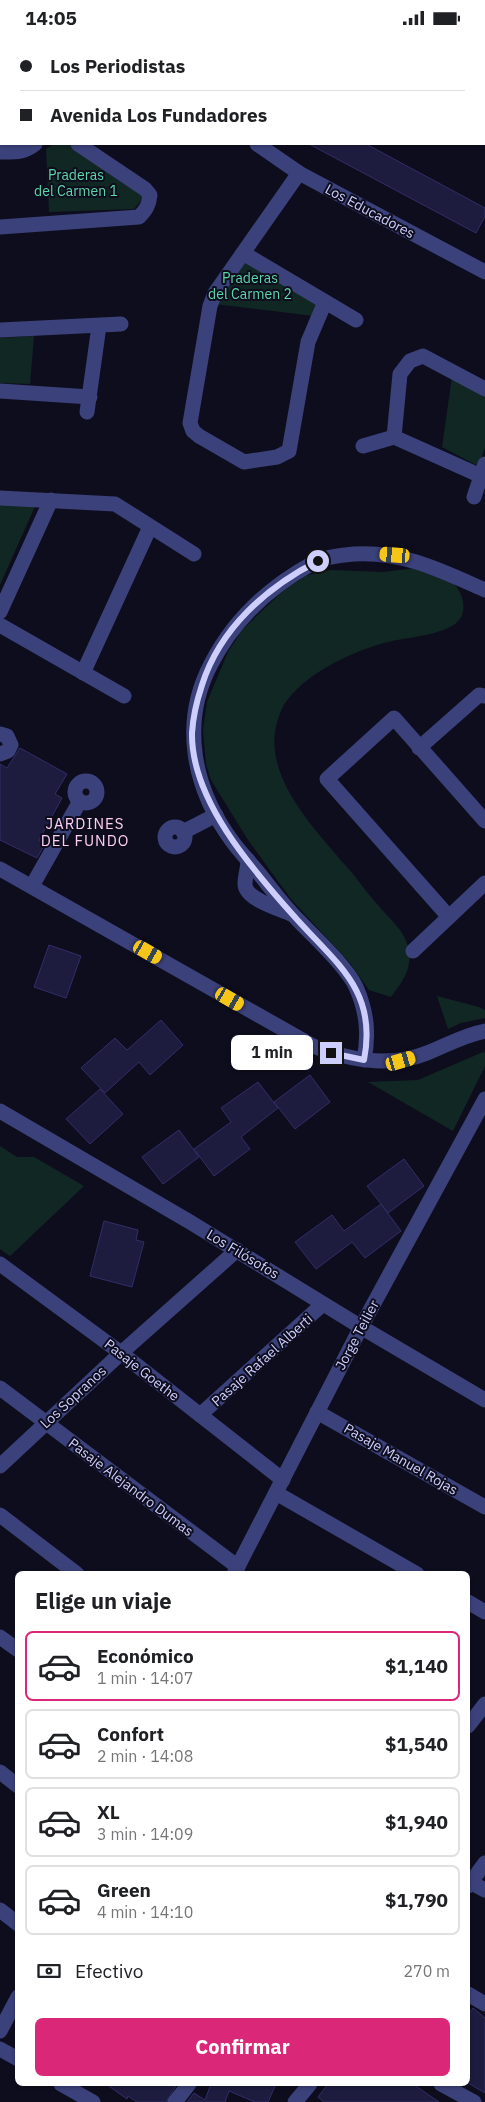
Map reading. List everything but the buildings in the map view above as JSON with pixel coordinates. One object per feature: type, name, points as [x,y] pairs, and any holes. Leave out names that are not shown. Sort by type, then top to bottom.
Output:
[{"type":"street","points":[[0,152],[20,152],[34,145]]},
{"type":"street","points":[[0,227],[139,217],[145,211],[149,204],[150,195],[145,189],[79,145]]},
{"type":"street","name":"Los Educadores","points":[[259,145],[299,173],[485,272]]},
{"type":"street","points":[[299,173],[215,293],[210,306],[190,423],[193,431],[244,462],[277,457],[289,451],[308,342],[325,302]]},
{"type":"street","points":[[243,253],[356,320]]},
{"type":"street","points":[[0,330],[121,324]]},
{"type":"street","points":[[0,391],[89,404],[99,326]]},
{"type":"street","points":[[394,437],[400,374],[410,361],[423,357],[485,389]]},
{"type":"street","points":[[363,446],[394,437],[483,470],[474,497]]},
{"type":"street","points":[[0,497],[115,504],[194,554]]},
{"type":"street","points":[[0,613],[51,500]]},
{"type":"street","points":[[83,673],[150,527]]},
{"type":"street","points":[[364,1060],[368,1029],[365,1009],[355,985],[292,915],[231,840],[216,815],[202,785],[194,756],[192,733],[196,704],[205,675],[219,649],[235,626],[258,601],[288,576],[318,561],[344,555],[372,553],[395,555],[426,564],[485,590]]},
{"type":"street","points":[[0,625],[124,696]]},
{"type":"street","points":[[419,748],[483,693]]},
{"type":"street","points":[[449,917],[327,779],[394,718],[485,821]]},
{"type":"street","points":[[0,733],[7,736],[10,745],[8,751],[0,754]]},
{"type":"street","points":[[32,886],[80,801]]},
{"type":"street","points":[[183,832],[216,815]]},
{"type":"street","points":[[248,860],[246,891],[267,904],[292,915]]},
{"type":"street","points":[[0,869],[313,1046],[331,1053],[364,1060],[401,1061],[426,1053],[471,1033],[485,1031]]},
{"type":"street","points":[[413,951],[485,883]]},
{"type":"street","name":"Jorge Teilier","points":[[237,1571],[361,1327],[485,1099]]},
{"type":"street","name":"Los Filósofos","points":[[0,1111],[485,1400]]},
{"type":"street","name":"Los Sopranos","points":[[0,1466],[121,1353],[236,1250]]},
{"type":"street","name":"Pasaje Goethe","points":[[0,1264],[121,1353],[200,1415],[279,1487],[412,1571]]},
{"type":"street","name":"Pasaje Rafael Alberti","points":[[200,1415],[323,1304]]},
{"type":"street","name":"Pasaje Alejandro Dumas","points":[[0,1388],[235,1571]]},
{"type":"street","name":"Pasaje Manuel Rojas","points":[[318,1412],[485,1507]]},
{"type":"street","points":[[0,1515],[73,1571]]},
{"type":"street","points":[[470,1604],[485,1613]]},
{"type":"street","points":[[0,1637],[15,1648]]},
{"type":"street","points":[[470,1723],[478,1706]]},
{"type":"street","points":[[0,1772],[15,1784]]},
{"type":"street","points":[[470,1882],[485,1863]]},
{"type":"street","points":[[470,1883],[485,1890]]},
{"type":"street","points":[[0,1910],[15,1921]]},
{"type":"street","points":[[470,1995],[485,2004]]},
{"type":"street","points":[[0,2031],[15,2003]]},
{"type":"street","points":[[0,2049],[15,2057]]},
{"type":"street","points":[[70,2086],[93,2102]]},
{"type":"street","points":[[175,2102],[187,2086]]},
{"type":"street","points":[[295,2102],[308,2086]]},
{"type":"street","points":[[445,2086],[474,2102]]},
{"type":"green space","name":"Praderas del Carmen 1","points":[[52,145],[69,145],[145,196],[134,209],[49,212],[46,149]]},
{"type":"green space","name":"Praderas del Carmen 2","points":[[244,258],[320,303],[314,316],[215,304]]},
{"type":"green space","points":[[34,336],[30,384],[0,383],[0,338]]},
{"type":"green space","points":[[452,377],[485,394],[485,448],[478,466],[442,447]]},
{"type":"green space","points":[[0,502],[36,504],[0,585]]},
{"type":"green space","points":[[417,568],[444,577],[456,586],[463,603],[462,615],[459,620],[442,630],[366,649],[331,665],[301,686],[289,698],[281,711],[275,733],[275,754],[281,775],[291,795],[318,833],[404,936],[410,957],[408,970],[391,997],[369,990],[350,963],[291,899],[248,840],[211,780],[206,764],[203,730],[207,702],[228,652],[243,629],[284,590],[306,576],[319,572],[332,570],[383,572]]},
{"type":"green space","points":[[437,996],[479,1007],[485,1010],[485,1018],[461,1023],[448,1029]]},
{"type":"green space","points":[[483,1052],[485,1053],[485,1066],[453,1131],[368,1082],[418,1080]]},
{"type":"green space","points":[[0,1146],[17,1157],[34,1157],[84,1186],[10,1256],[0,1249]]},
{"type":"district","name":"JARDINES DEL FUNDO","points":[[85,832]]},
{"type":"route","points":[[318,561],[288,576],[258,601],[235,626],[219,649],[205,675],[196,704],[192,733],[194,756],[202,785],[216,815],[231,840],[292,915],[334,959],[355,985],[365,1009],[368,1029],[364,1060],[331,1053]]}]
